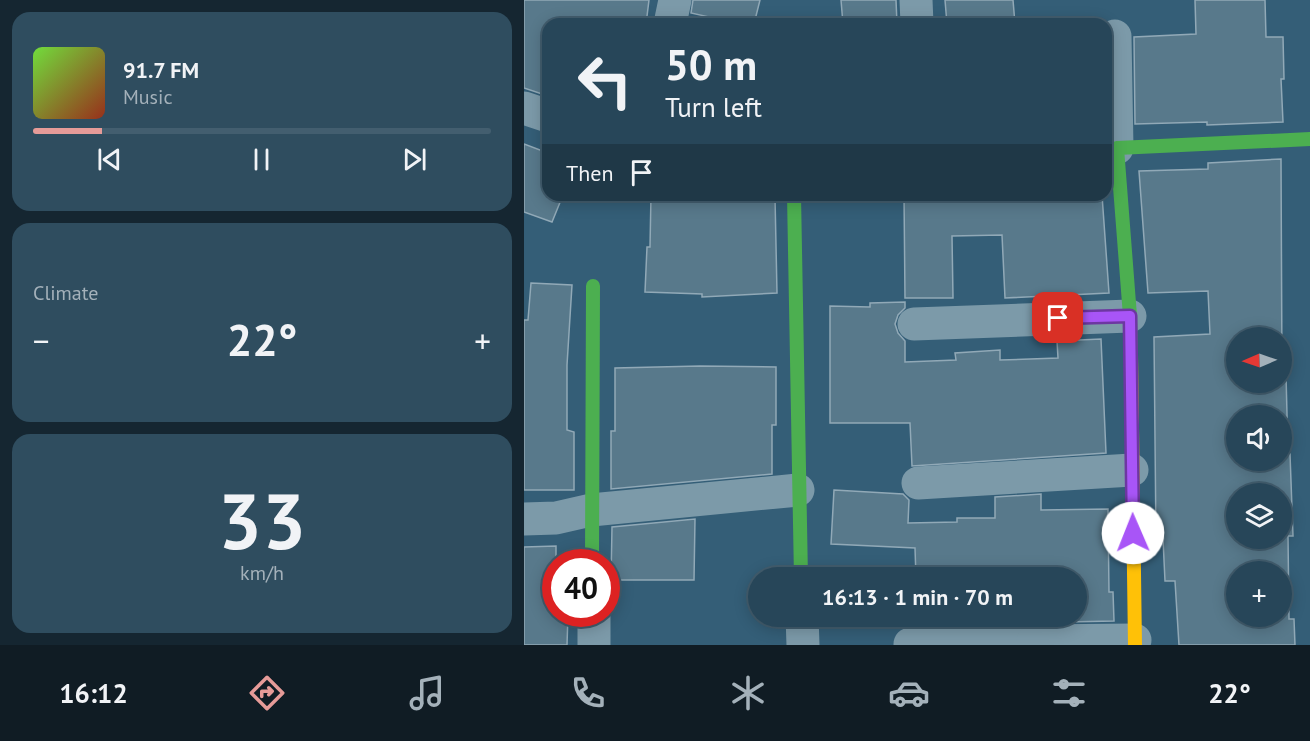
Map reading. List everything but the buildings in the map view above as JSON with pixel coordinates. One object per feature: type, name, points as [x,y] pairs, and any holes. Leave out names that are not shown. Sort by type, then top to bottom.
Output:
[{"type":"street","points":[[671,18],[675,0]]},
{"type":"street","points":[[916,0],[917,18]]},
{"type":"street","points":[[910,644],[1135,642],[1130,316],[1112,148],[1115,36]]},
{"type":"street","points":[[524,108],[542,114]]},
{"type":"street","points":[[1112,148],[1310,140]]},
{"type":"street","points":[[794,201],[801,567]]},
{"type":"street","points":[[592,549],[593,286]]},
{"type":"street","points":[[914,324],[1130,316]]},
{"type":"street","points":[[918,483],[1132,470]]},
{"type":"street","points":[[524,519],[556,518],[591,510],[798,490]]},
{"type":"street","points":[[594,627],[594,645]]},
{"type":"street","points":[[802,627],[803,645]]},
{"type":"traffic: fast","points":[[1131,355],[1117,148],[1311,139]]},
{"type":"traffic: fast","points":[[794,201],[801,567]]},
{"type":"traffic: fast","points":[[592,549],[593,286]]},
{"type":"traffic: slow","points":[[1131,355],[1135,645]]},
{"type":"route","points":[[1058,318],[1130,316],[1133,533]]}]
